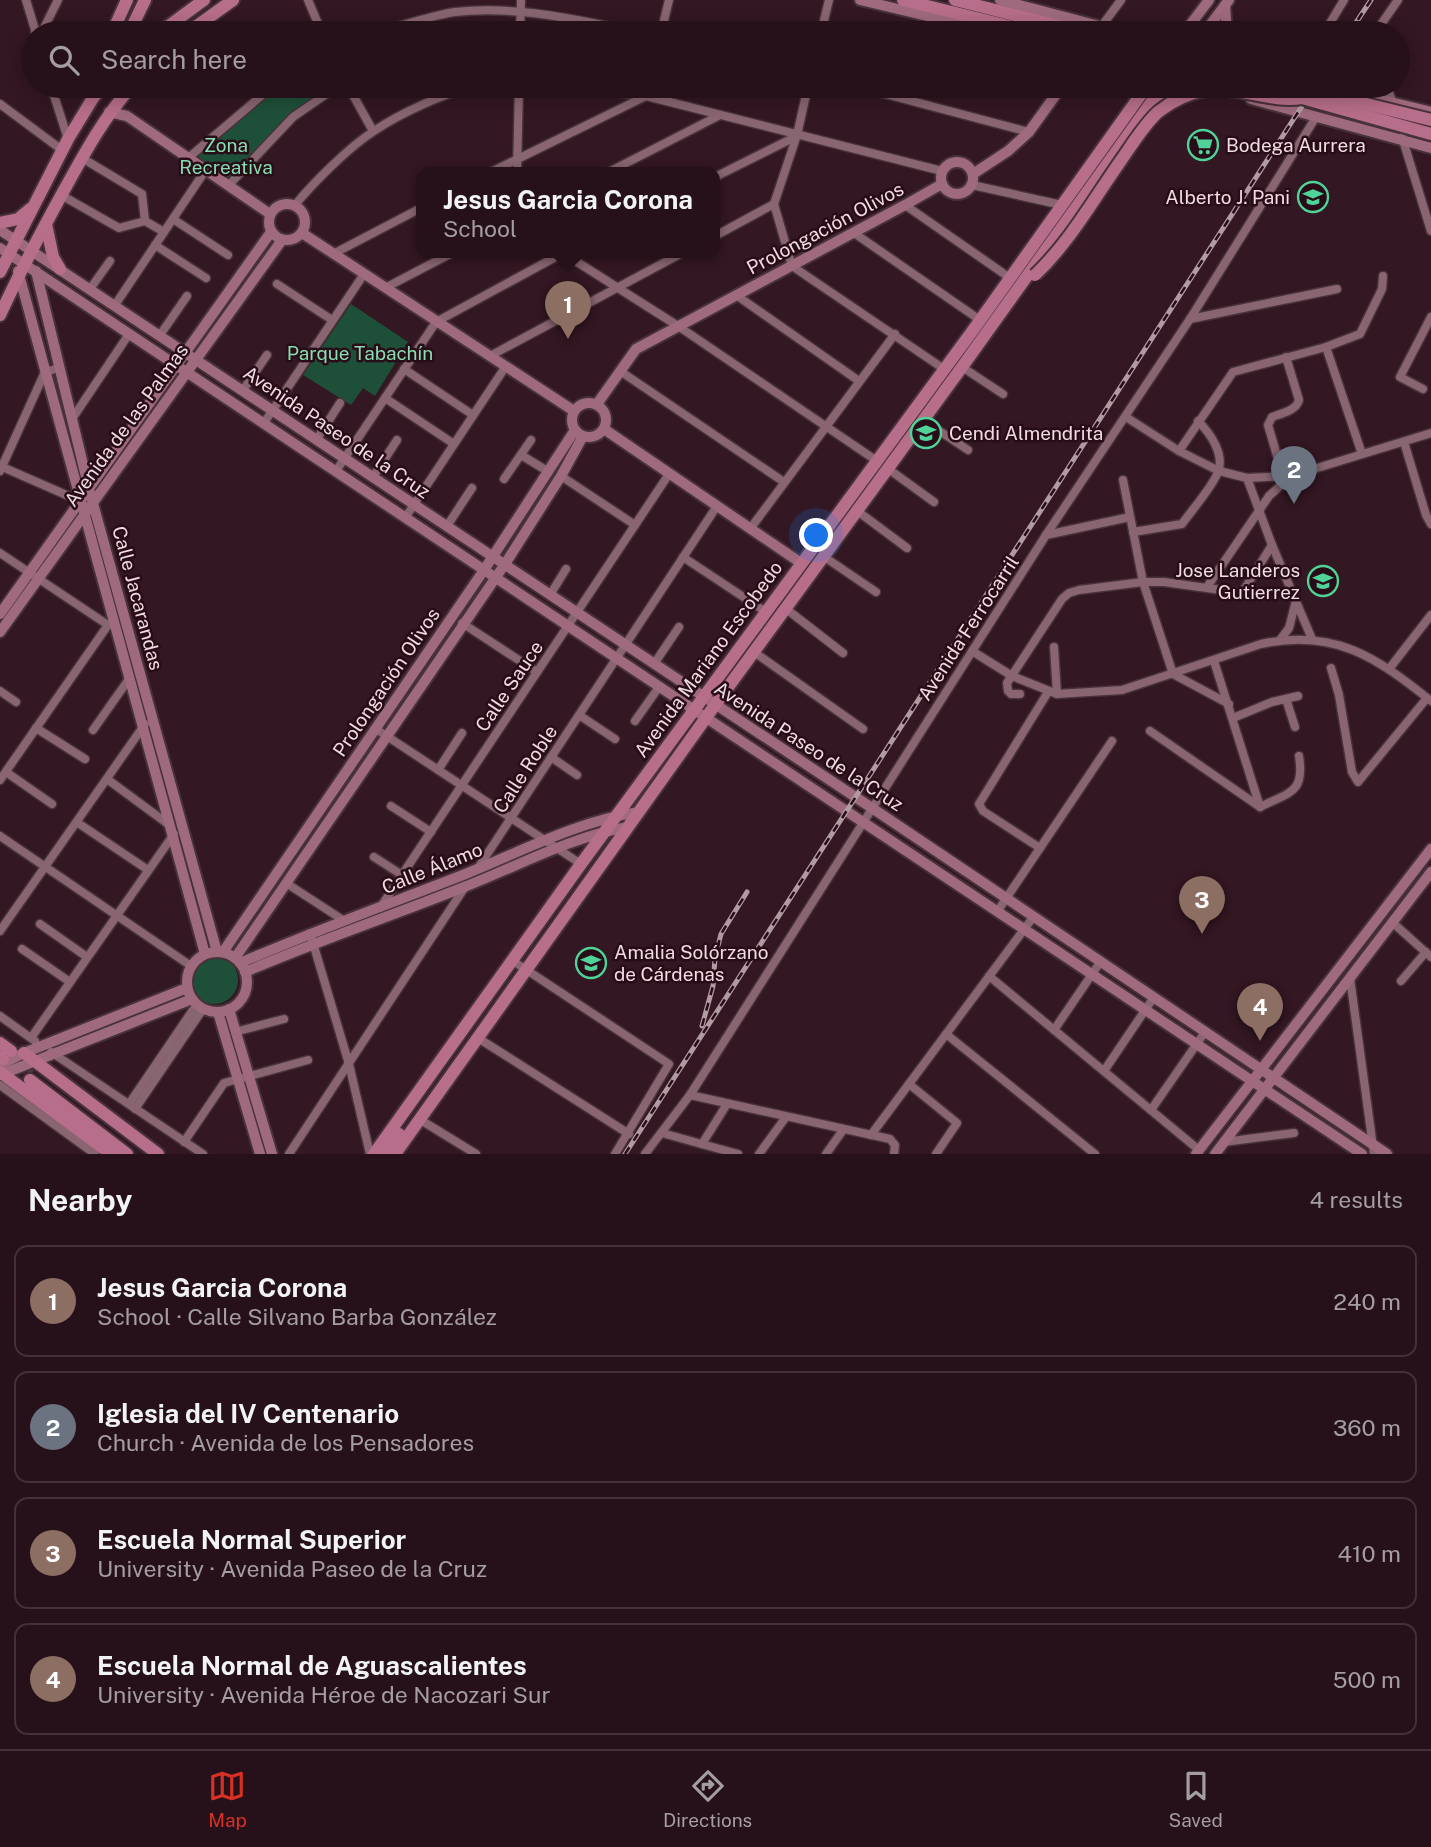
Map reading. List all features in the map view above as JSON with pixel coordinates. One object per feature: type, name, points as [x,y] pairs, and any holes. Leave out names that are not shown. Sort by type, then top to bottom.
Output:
[{"type":"main road","points":[[117,21],[127,0]]},
{"type":"main road","points":[[135,21],[145,0]]},
{"type":"main road","points":[[176,21],[205,0]]},
{"type":"main road","points":[[204,21],[233,0]]},
{"type":"main road","points":[[903,0],[955,4],[1032,21]]},
{"type":"main road","points":[[955,4],[1002,21]]},
{"type":"main road","points":[[0,315],[16,241],[88,98]]},
{"type":"main road","points":[[96,98],[109,112]]},
{"type":"main road","points":[[0,272],[14,259],[31,252],[82,158],[109,112],[121,98]]},
{"type":"main road","name":"Avenida Mariano Escobedo","points":[[395,1154],[639,812],[766,612],[802,563],[923,419],[962,367],[980,320],[1023,277],[1062,205],[1138,98]]},
{"type":"main road","name":"Avenida Mariano Escobedo","points":[[709,701],[754,652],[856,510],[944,369],[976,336],[1023,277],[1155,98]]},
{"type":"main road","points":[[1143,115],[1167,98]]},
{"type":"main road","points":[[1023,277],[1062,243],[1138,136],[1157,114],[1181,98]]},
{"type":"main road","points":[[1279,98],[1302,98],[1431,134]]},
{"type":"main road","points":[[1342,98],[1431,120]]},
{"type":"main road","points":[[0,223],[18,219],[33,207]]},
{"type":"main road","points":[[46,223],[53,257],[60,269]]},
{"type":"main road","name":"Avenida Mariano Escobedo","points":[[372,1154],[581,864],[700,715]]},
{"type":"main road","points":[[0,1043],[2,1067],[111,1154]]},
{"type":"main road","points":[[24,1053],[35,1071],[127,1154]]},
{"type":"main road","points":[[35,1071],[148,1154]]},
{"type":"main road","points":[[35,1071],[158,1154]]},
{"type":"main road","points":[[385,1154],[426,1096],[446,1082]]},
{"type":"street","points":[[26,0],[32,21]]},
{"type":"street","points":[[48,21],[58,0]]},
{"type":"street","points":[[308,0],[317,21]]},
{"type":"street","points":[[521,0],[521,21]]},
{"type":"street","points":[[664,21],[668,0]]},
{"type":"street","points":[[824,21],[829,0]]},
{"type":"street","points":[[860,0],[948,21]]},
{"type":"street","points":[[1000,0],[1039,4],[1085,21]]},
{"type":"street","points":[[1105,21],[1121,0]]},
{"type":"street","points":[[1193,21],[1209,0]]},
{"type":"street","points":[[1332,21],[1345,0]]},
{"type":"street","points":[[1383,21],[1398,0]]},
{"type":"street","points":[[1213,21],[1227,3]]},
{"type":"street","points":[[1227,3],[1227,21]]},
{"type":"street","points":[[421,21],[454,12],[521,10],[590,21]]},
{"type":"street","points":[[54,98],[65,145]]},
{"type":"street","points":[[122,98],[127,117]]},
{"type":"street","points":[[187,159],[259,98]]},
{"type":"street","points":[[228,186],[293,117],[321,98]]},
{"type":"street","points":[[355,98],[373,131]]},
{"type":"street","points":[[295,205],[310,187],[373,131],[441,98]]},
{"type":"street","points":[[517,167],[519,98]]},
{"type":"street","points":[[500,167],[642,98]]},
{"type":"street","points":[[654,98],[942,172]]},
{"type":"street","points":[[805,98],[797,135],[774,204],[792,266],[944,369]]},
{"type":"street","points":[[900,98],[1029,132]]},
{"type":"street","points":[[973,179],[967,164],[956,161],[947,165],[942,172],[942,184],[948,192],[964,193],[973,179],[1029,132],[1053,98]]},
{"type":"street","points":[[1249,98],[1431,148]]},
{"type":"street","points":[[1260,101],[1264,98]]},
{"type":"street","points":[[1284,98],[1287,109]]},
{"type":"street","points":[[1364,130],[1357,121],[1357,114],[1369,98]]},
{"type":"street","points":[[1374,98],[1431,112]]},
{"type":"street","points":[[1391,98],[1431,231]]},
{"type":"street","points":[[0,103],[65,145]]},
{"type":"street","points":[[109,112],[127,117],[270,214]]},
{"type":"street","points":[[619,167],[720,115]]},
{"type":"street","name":"Avenida Ferrocarril","points":[[645,1154],[690,1095],[1046,535],[1190,319],[1316,117]]},
{"type":"street","points":[[720,174],[797,135]]},
{"type":"street","points":[[82,158],[142,194],[145,221]]},
{"type":"street","points":[[115,305],[205,171]]},
{"type":"street","points":[[973,179],[1062,205]]},
{"type":"street","name":"Prolongación Olivos","points":[[597,404],[636,349],[942,184]]},
{"type":"street","points":[[61,195],[119,228],[145,221],[164,232]]},
{"type":"street","points":[[720,233],[774,204]]},
{"type":"street","points":[[278,205],[295,205],[304,214],[302,233],[290,240],[282,240],[271,232],[270,214],[278,205]]},
{"type":"street","points":[[905,205],[1023,277]]},
{"type":"street","points":[[333,254],[416,211]]},
{"type":"street","points":[[173,219],[228,255]]},
{"type":"street","name":"Avenida Paseo de la Cruz","points":[[0,230],[1034,916],[1261,1069],[1374,1149],[1387,1154]]},
{"type":"street","name":"Avenida de las Palmas","points":[[0,614],[84,514],[271,232]]},
{"type":"street","points":[[302,233],[574,411]]},
{"type":"street","points":[[854,233],[980,320]]},
{"type":"street","name":"Avenida de las Palmas","points":[[190,355],[282,240]]},
{"type":"street","points":[[155,245],[206,278]]},
{"type":"street","name":"Calle Jacarandas","points":[[31,252],[89,489],[215,952]]},
{"type":"street","points":[[385,288],[442,258]]},
{"type":"street","points":[[336,471],[436,322],[554,258]]},
{"type":"street","points":[[571,258],[678,326],[934,502]]},
{"type":"street","points":[[490,356],[673,258]]},
{"type":"street","name":"Avenida Paseo de la Cruz","points":[[14,259],[1362,1154]]},
{"type":"street","name":"Calle Jacarandas","points":[[14,259],[84,514],[111,625],[129,679],[170,830],[215,952]]},
{"type":"street","points":[[90,289],[110,261]]},
{"type":"street","points":[[264,423],[363,274]]},
{"type":"street","points":[[1179,451],[1233,372],[1326,347],[1360,334],[1382,289],[1383,276]]},
{"type":"street","points":[[277,284],[332,320]]},
{"type":"street","points":[[1190,319],[1337,289]]},
{"type":"street","points":[[736,295],[859,381]]},
{"type":"street","points":[[160,335],[187,296]]},
{"type":"street","points":[[1423,389],[1400,377],[1431,317]]},
{"type":"street","points":[[72,419],[129,334]]},
{"type":"street","points":[[750,529],[895,334]]},
{"type":"street","points":[[1326,347],[1362,454]]},
{"type":"street","points":[[243,390],[267,355]]},
{"type":"street","points":[[1286,357],[1298,404],[1272,417],[1268,425],[1287,476]]},
{"type":"street","points":[[405,518],[506,366]]},
{"type":"street","points":[[962,367],[1003,394]]},
{"type":"street","points":[[60,368],[45,372],[1,468],[80,501]]},
{"type":"street","points":[[404,369],[473,415]]},
{"type":"street","points":[[620,370],[784,482]]},
{"type":"street","points":[[385,398],[454,444]]},
{"type":"street","points":[[586,402],[597,404],[607,418],[604,429],[595,436],[579,433],[572,421],[574,411],[586,402]]},
{"type":"street","points":[[317,439],[340,403]]},
{"type":"street","points":[[1126,417],[1179,451],[1219,471],[1247,478],[1287,476],[1431,433]]},
{"type":"street","points":[[923,419],[968,450]]},
{"type":"street","points":[[1133,533],[1182,524],[1219,471],[1219,456],[1214,442],[1208,430],[1198,421]]},
{"type":"street","points":[[604,429],[802,563]]},
{"type":"street","name":"Avenida de las Palmas","points":[[0,632],[80,501],[137,431]]},
{"type":"street","name":"Prolongación Olivos","points":[[215,952],[299,839],[549,472],[579,433]]},
{"type":"street","name":"Prolongación Olivos","points":[[240,964],[286,883],[505,564],[561,476],[579,433]]},
{"type":"street","points":[[373,477],[397,440]]},
{"type":"street","points":[[504,480],[531,440]]},
{"type":"street","points":[[1404,442],[1431,524]]},
{"type":"street","points":[[521,455],[549,472]]},
{"type":"street","name":"Calle Sauce","points":[[380,913],[430,832],[670,474]]},
{"type":"street","points":[[561,476],[635,525]]},
{"type":"street","points":[[1207,587],[1259,511],[1287,476]]},
{"type":"street","points":[[1247,478],[1312,639]]},
{"type":"street","points":[[1123,480],[1143,582],[1173,674],[1229,704]]},
{"type":"street","points":[[447,526],[472,488]]},
{"type":"street","name":"Calle Roble","points":[[289,1154],[717,506]]},
{"type":"street","points":[[856,510],[907,548]]},
{"type":"street","points":[[1046,535],[1130,517]]},
{"type":"street","points":[[1020,694],[1015,695],[1008,691],[1007,683],[1062,599],[1069,593],[1143,582],[1242,593],[1272,545]]},
{"type":"street","points":[[0,553],[111,625],[0,780]]},
{"type":"street","points":[[823,556],[876,592]]},
{"type":"street","points":[[683,557],[766,612]]},
{"type":"street","points":[[550,595],[566,569]]},
{"type":"street","points":[[1280,640],[1289,628],[1296,601]]},
{"type":"street","points":[[785,608],[843,653]]},
{"type":"street","points":[[1389,669],[1431,615]]},
{"type":"street","points":[[463,623],[537,672]]},
{"type":"street","points":[[654,664],[679,627]]},
{"type":"street","points":[[972,651],[1012,676],[1052,693],[1122,690],[1280,640],[1312,639],[1361,652],[1429,699],[1358,782],[1352,772],[1339,695],[1331,667]]},
{"type":"street","points":[[1040,848],[983,811],[979,804],[1052,693],[1054,647]]},
{"type":"street","points":[[754,652],[863,729]]},
{"type":"street","points":[[1213,661],[1260,807]]},
{"type":"street","points":[[421,663],[433,670]]},
{"type":"street","points":[[93,730],[129,679]]},
{"type":"street","points":[[635,721],[659,687]]},
{"type":"street","points":[[0,691],[16,702]]},
{"type":"street","points":[[1233,718],[1298,696]]},
{"type":"street","points":[[1286,699],[1295,727]]},
{"type":"street","points":[[579,715],[615,739]]},
{"type":"street","points":[[0,931],[78,823],[142,727],[152,718]]},
{"type":"street","points":[[36,728],[85,759]]},
{"type":"street","points":[[376,729],[581,864]]},
{"type":"street","points":[[1150,731],[1260,807]]},
{"type":"street","points":[[438,770],[462,733]]},
{"type":"street","points":[[998,912],[1112,741]]},
{"type":"street","points":[[1260,807],[1296,788],[1302,774],[1299,756]]},
{"type":"street","points":[[551,757],[577,775]]},
{"type":"street","points":[[6,772],[52,804]]},
{"type":"street","points":[[107,779],[170,830],[183,830]]},
{"type":"street","points":[[391,806],[430,832]]},
{"type":"street","name":"Calle Álamo","points":[[312,937],[342,920],[380,913],[545,841],[618,815],[639,812]]},
{"type":"street","points":[[78,823],[148,870]]},
{"type":"street","name":"Calle Álamo","points":[[240,964],[380,913],[465,887],[556,848],[628,827]]},
{"type":"street","points":[[31,1038],[148,870],[170,830]]},
{"type":"street","points":[[0,836],[191,966]]},
{"type":"street","points":[[299,839],[311,848]]},
{"type":"street","points":[[989,976],[1198,1152],[1431,849]]},
{"type":"street","points":[[374,857],[402,875]]},
{"type":"street","points":[[1215,1154],[1431,872]]},
{"type":"street","points":[[286,883],[342,920]]},
{"type":"street","points":[[871,1135],[1034,916]]},
{"type":"street","points":[[1392,922],[1429,954],[1401,981]]},
{"type":"street","points":[[40,924],[87,957]]},
{"type":"street","points":[[312,937],[372,1154]]},
{"type":"street","points":[[22,949],[70,982]]},
{"type":"street","points":[[132,1106],[195,1000],[187,976],[191,966],[215,952],[240,964],[247,981],[242,998],[223,1011]]},
{"type":"street","points":[[513,961],[669,1064],[615,1154]]},
{"type":"street","points":[[1054,1030],[1101,961]]},
{"type":"street","points":[[1350,978],[1374,1149]]},
{"type":"street","points":[[1104,1071],[1154,997]]},
{"type":"street","points":[[2,1067],[35,1071],[54,1054],[195,1000]]},
{"type":"street","points":[[2,1067],[24,1053],[43,1046],[195,1000],[223,1011],[235,1032],[260,1154]]},
{"type":"street","points":[[223,1011],[243,1079],[272,1154]]},
{"type":"street","points":[[0,1016],[203,1154]]},
{"type":"street","points":[[235,1032],[284,1019]]},
{"type":"street","points":[[1151,1110],[1205,1032]]},
{"type":"street","points":[[946,1034],[1094,1154]]},
{"type":"street","points":[[478,1038],[629,1134]]},
{"type":"street","points":[[184,1142],[224,1083],[308,1060]]},
{"type":"street","points":[[2,1067],[95,1154]]},
{"type":"street","points":[[909,1084],[957,1123],[936,1154]]},
{"type":"street","points":[[690,1095],[890,1139],[895,1149]]},
{"type":"street","points":[[702,1144],[727,1104]]},
{"type":"street","points":[[759,1154],[786,1117]]},
{"type":"street","points":[[419,1119],[476,1154]]},
{"type":"street","points":[[826,1154],[843,1130]]},
{"type":"street","points":[[662,1133],[738,1154]]},
{"type":"street","points":[[1224,1142],[1294,1133]]},
{"type":"green space","name":"Zona Recreativa","points":[[259,98],[321,98],[293,117],[228,186],[187,159]]},
{"type":"green space","name":"Parque Tabachín","points":[[351,304],[408,342],[375,396],[363,388],[351,405],[303,375]]},
{"type":"green space","points":[[214,956],[231,963],[238,980],[231,997],[214,1004],[197,997],[190,980],[197,963]]},
{"type":"tunnel","points":[[11,1051],[39,1073]]},
{"type":"railway","points":[[1357,21],[1371,0]]},
{"type":"railway","points":[[625,1154],[1307,98]]},
{"type":"railway","points":[[702,1026],[713,986],[715,958],[721,934],[747,892]]},
{"type":"place","name":"Bodega Aurrera","points":[[1203,145]]},
{"type":"place","name":"Alberto J. Pani","points":[[1313,197]]},
{"type":"place","name":"Jesus Garcia Corona","points":[[568,339]]},
{"type":"place","name":"Cendi Almendrita","points":[[926,433]]},
{"type":"place","name":"Iglesia del IV Centenario","points":[[1294,504]]},
{"type":"place","name":"Jose Landeros Gutierrez","points":[[1323,581]]},
{"type":"place","name":"Escuela Normal Superior","points":[[1202,934]]},
{"type":"place","name":"Amalia Solórzano de Cárdenas","points":[[591,963]]},
{"type":"place","name":"Escuela Normal de Aguascalientes","points":[[1260,1041]]}]
